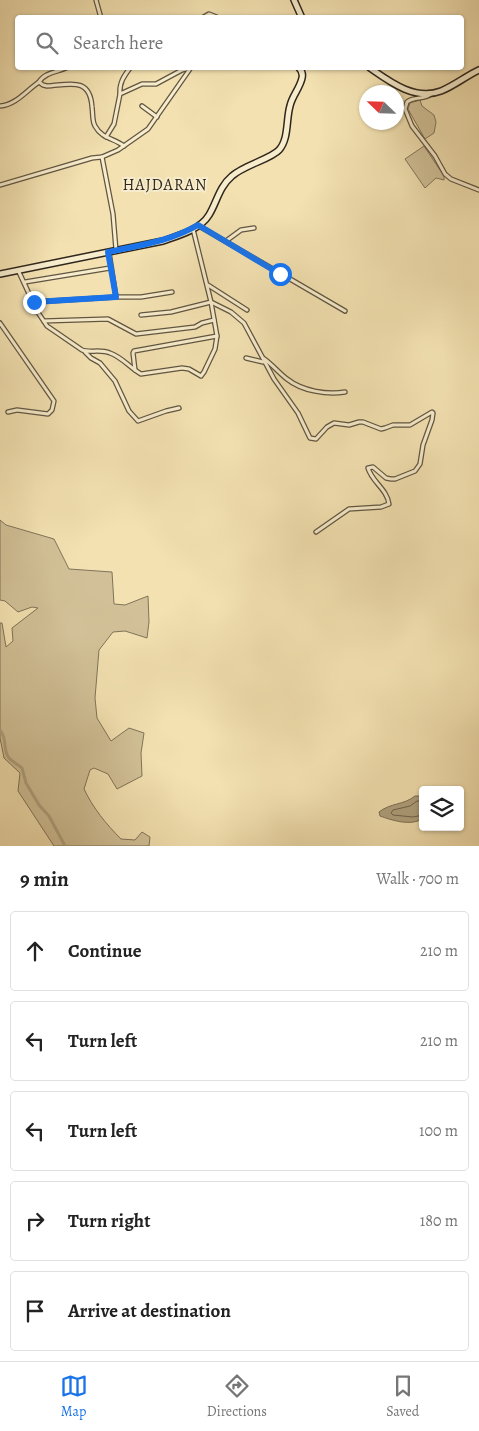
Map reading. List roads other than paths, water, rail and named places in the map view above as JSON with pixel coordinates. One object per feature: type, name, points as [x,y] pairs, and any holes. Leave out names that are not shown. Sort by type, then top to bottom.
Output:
[{"type":"main road","points":[[294,0],[301,15]]},
{"type":"main road","points":[[0,274],[162,241],[196,227],[209,216],[221,188],[232,176],[280,149],[289,125],[290,106],[302,79],[300,70]]},
{"type":"main road","points":[[373,70],[398,86],[412,92],[432,94],[446,89],[479,70]]},
{"type":"street","points":[[96,0],[100,15]]},
{"type":"street","points":[[0,106],[6,106],[24,95],[39,82],[40,78],[60,70]]},
{"type":"street","points":[[106,138],[114,124],[121,82],[129,70]]},
{"type":"street","points":[[120,94],[142,84],[156,84],[182,70]]},
{"type":"street","points":[[0,186],[92,158],[102,157],[124,146],[143,133],[157,117],[189,70]]},
{"type":"street","points":[[39,82],[47,86],[75,83],[80,85],[89,95],[95,127],[106,138],[124,146]]},
{"type":"street","points":[[432,94],[428,97],[414,98],[407,102],[405,109],[412,126],[448,177],[479,190]]},
{"type":"street","points":[[142,106],[157,117]]},
{"type":"street","points":[[102,157],[113,214],[116,250]]},
{"type":"street","points":[[196,227],[226,241],[345,311]]},
{"type":"street","points":[[85,352],[94,350],[108,352],[120,358],[141,374],[182,368],[189,369],[201,376],[215,349],[217,336],[196,227]]},
{"type":"street","points":[[226,241],[240,230],[254,228]]},
{"type":"street","points":[[108,252],[116,297]]},
{"type":"street","points":[[25,282],[110,268]]},
{"type":"street","points":[[18,270],[43,321],[47,326],[104,366],[115,381],[128,411],[138,421],[166,410],[179,408]]},
{"type":"street","points":[[207,285],[247,310]]},
{"type":"street","points":[[34,302],[141,297],[172,292]]},
{"type":"street","points":[[141,315],[171,312],[211,302],[231,312],[244,323],[274,379],[298,413],[312,439],[318,437],[327,427],[334,423],[349,425],[359,422],[380,429],[393,425],[410,425],[426,414],[433,413],[423,445],[420,464],[415,471],[394,479],[386,478],[373,467],[368,468],[369,473],[387,494],[389,504],[381,507],[349,508],[316,532]]},
{"type":"street","points":[[43,321],[108,319],[136,334],[195,327],[214,320]]},
{"type":"street","points":[[0,323],[54,401],[52,410],[48,414],[12,410],[8,412]]},
{"type":"street","points":[[135,370],[134,351],[217,336]]},
{"type":"street","points":[[246,358],[263,360],[294,384],[324,393],[336,394],[345,392]]},
{"type":"water","points":[[419,796],[418,821],[402,822],[380,816],[379,812],[383,809]]},
{"type":"waterway","points":[[0,730],[4,737],[7,755],[22,768],[26,783],[39,805],[49,816],[65,846]]},
{"type":"district","name":"HAJDARAN","points":[[165,185]]}]
